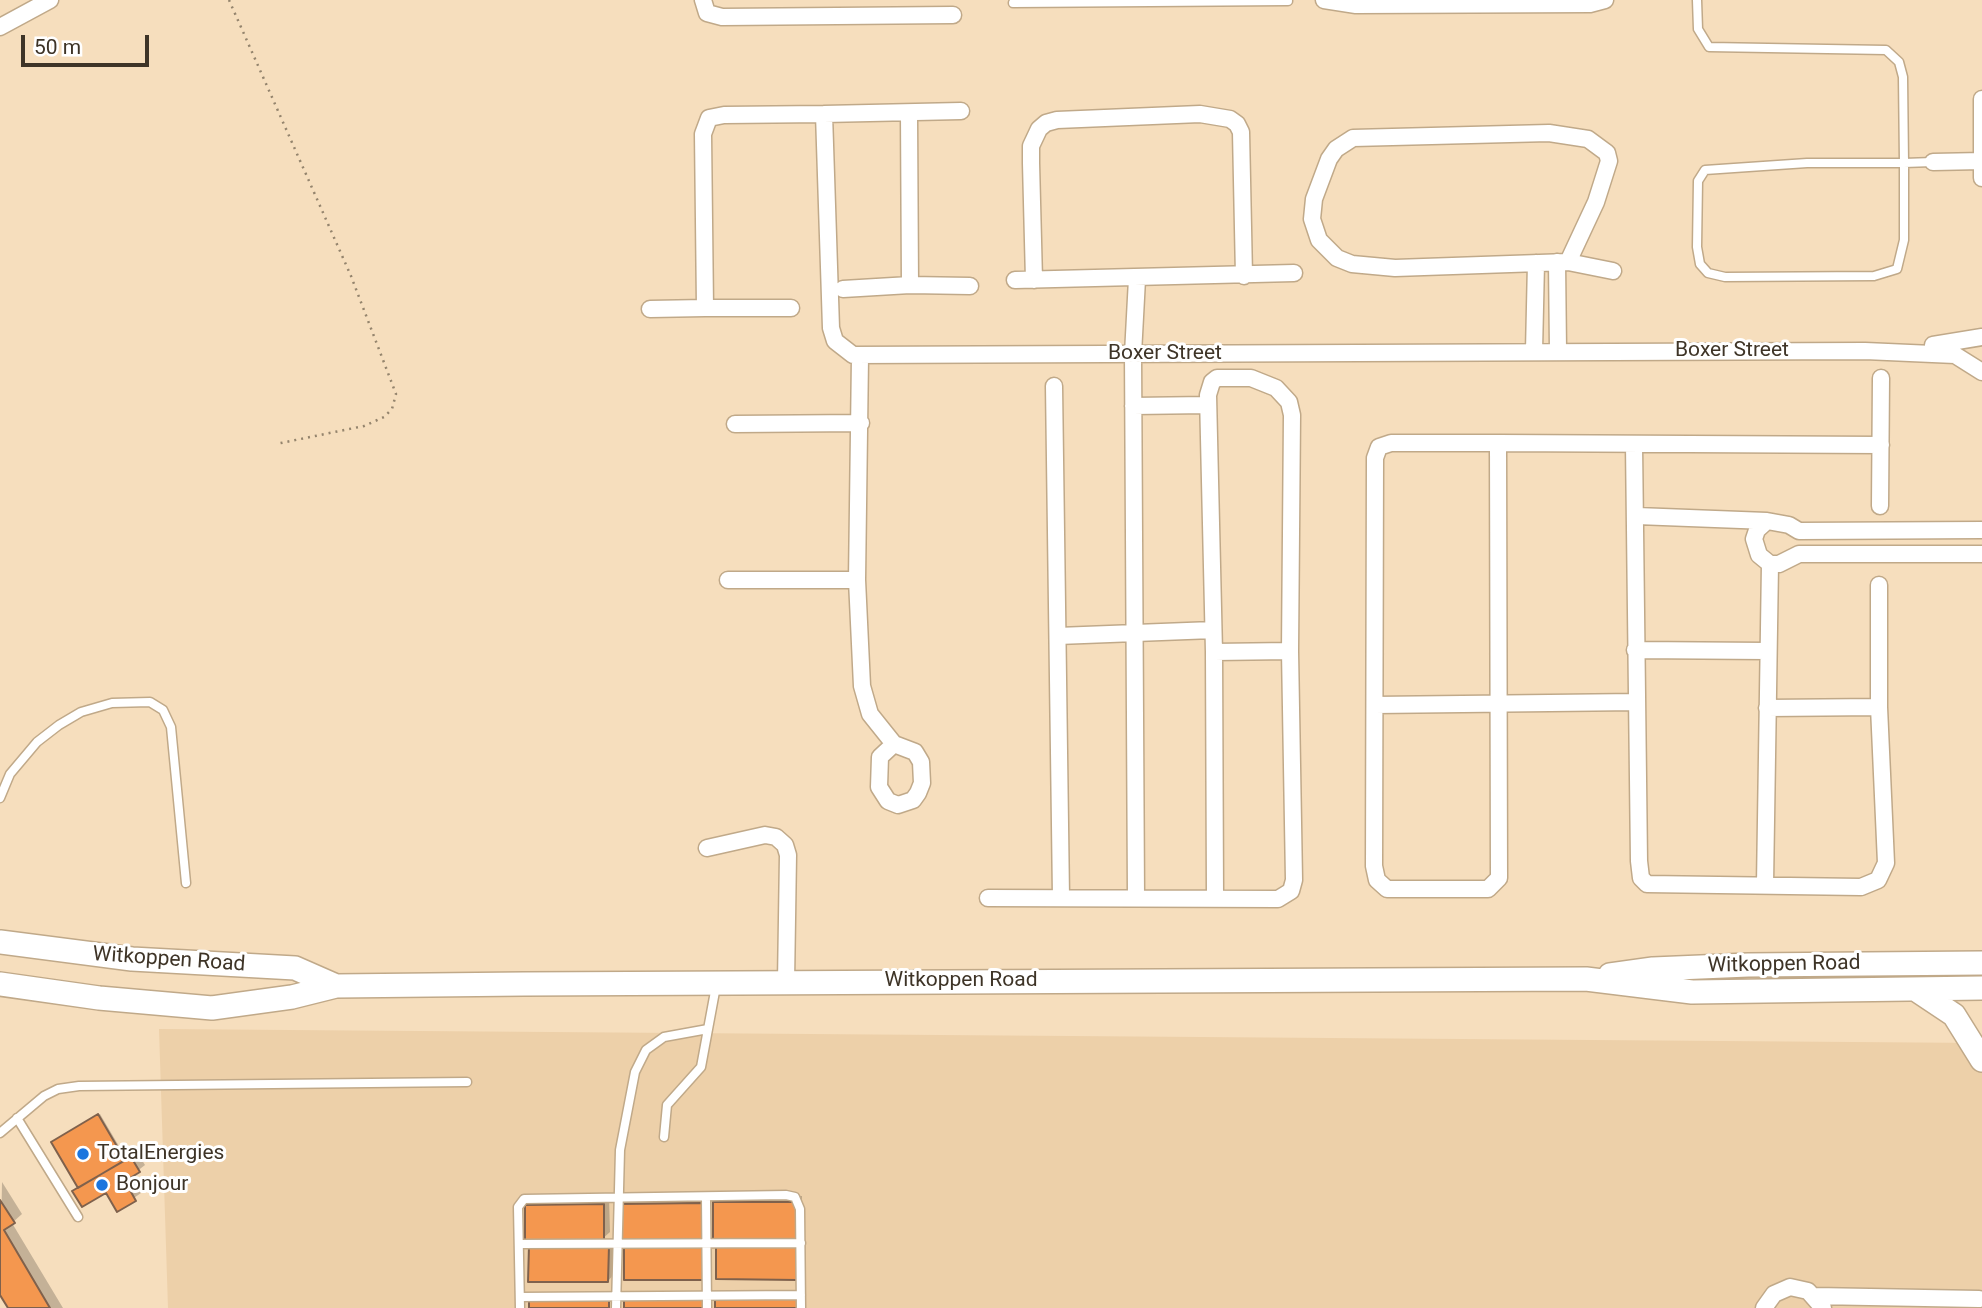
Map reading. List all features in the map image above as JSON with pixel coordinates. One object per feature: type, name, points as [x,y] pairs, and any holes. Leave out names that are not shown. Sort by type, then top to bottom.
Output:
[{"type":"main road","name":"Witkoppen Road","points":[[1,945],[132,959],[295,968],[336,986]]},
{"type":"main road","name":"Witkoppen Road","points":[[1586,979],[1653,968],[1982,963]]},
{"type":"main road","name":"Witkoppen Road","points":[[0,984],[155,1004],[212,1008],[292,997],[336,986],[1586,979],[1692,992],[1982,988]]},
{"type":"main road","points":[[0,1003],[25,988]]},
{"type":"main road","points":[[1915,989],[1954,1015],[1982,1060]]},
{"type":"street","points":[[0,27],[50,0]]},
{"type":"street","points":[[703,0],[705,11],[716,17],[818,7],[910,7],[953,15]]},
{"type":"street","points":[[1324,0],[1335,4],[1356,5],[1590,4],[1605,0]]},
{"type":"street","points":[[1982,99],[1982,178]]},
{"type":"street","points":[[705,308],[703,134],[706,122],[713,116],[961,111]]},
{"type":"street","points":[[824,114],[831,328],[835,341],[860,357],[857,580],[864,700],[870,714],[894,744]]},
{"type":"street","points":[[909,114],[911,285]]},
{"type":"street","points":[[1034,280],[1031,146],[1039,129],[1051,121],[1200,114],[1230,119],[1237,124],[1241,132],[1244,276]]},
{"type":"street","points":[[1558,350],[1562,262],[1596,202],[1609,162],[1607,153],[1588,139],[1549,133],[1353,138],[1336,149],[1329,159],[1314,199],[1312,219],[1319,240],[1337,258],[1380,268],[1562,262],[1613,271]]},
{"type":"street","points":[[1933,162],[1982,161]]},
{"type":"street","points":[[1534,351],[1535,263]]},
{"type":"street","points":[[1015,280],[1294,273]]},
{"type":"street","points":[[1136,896],[1132,354],[1137,279]]},
{"type":"street","points":[[843,289],[971,285]]},
{"type":"street","points":[[650,309],[791,309]]},
{"type":"street","name":"Boxer Street","points":[[1865,351],[1961,343],[1982,337]]},
{"type":"street","name":"Boxer Street","points":[[860,357],[1558,350],[1865,351],[1955,355],[1982,372]]},
{"type":"street","points":[[988,898],[1215,896],[1278,899],[1291,891],[1294,880],[1290,651],[1291,406],[1276,388],[1262,380],[1238,377],[1217,378],[1212,382],[1207,404],[1214,652],[1215,896]]},
{"type":"street","points":[[1880,506],[1881,378]]},
{"type":"street","points":[[1054,386],[1061,897]]},
{"type":"street","points":[[1133,406],[1207,404]]},
{"type":"street","points":[[735,424],[861,423]]},
{"type":"street","points":[[1498,443],[1500,874],[1497,883],[1483,889],[1389,889],[1379,884],[1374,866],[1377,450],[1391,443],[1498,443],[1634,445],[1881,445]]},
{"type":"street","points":[[1634,445],[1640,873],[1644,882],[1659,886],[1765,884],[1861,887],[1873,884],[1883,873],[1885,863],[1879,585]]},
{"type":"street","points":[[1637,516],[1767,521],[1789,525],[1799,531],[1982,530]]},
{"type":"street","points":[[1767,521],[1757,530],[1754,539],[1759,555],[1770,564],[1779,564],[1799,554],[1982,554]]},
{"type":"street","points":[[1871,530],[1873,553]]},
{"type":"street","points":[[1765,884],[1770,564]]},
{"type":"street","points":[[728,580],[857,580]]},
{"type":"street","points":[[1058,636],[1213,630]]},
{"type":"street","points":[[1636,650],[1767,650]]},
{"type":"street","points":[[1214,652],[1290,651]]},
{"type":"street","points":[[1375,705],[1498,701],[1637,702]]},
{"type":"street","points":[[1767,708],[1880,707]]},
{"type":"street","points":[[707,848],[765,835],[776,836],[785,845],[788,855],[786,982]]},
{"type":"street","points":[[1982,963],[1982,979]]},
{"type":"street","points":[[1764,1308],[1782,1289],[1799,1287],[1819,1302],[1979,1301]]},
{"type":"lane","points":[[1698,0],[1698,29],[1709,47],[1871,48],[1891,52],[1899,62],[1903,77],[1904,163],[1903,254],[1901,263],[1893,272],[1874,276],[1725,277],[1708,273],[1702,268],[1698,254],[1697,189],[1704,170],[1807,163],[1904,163],[1933,162]]},
{"type":"lane","points":[[1013,3],[1288,1]]},
{"type":"lane","points":[[0,798],[10,774],[37,742],[59,725],[82,712],[112,703],[150,702],[163,710],[172,727],[186,883]]},
{"type":"lane","points":[[664,1136],[667,1105],[701,1067],[717,983]]},
{"type":"lane","points":[[616,1308],[623,1122],[640,1059],[664,1037],[708,1028]]},
{"type":"lane","points":[[0,1133],[44,1096],[58,1089],[79,1086],[467,1082]]},
{"type":"lane","points":[[17,1118],[78,1217]]},
{"type":"lane","points":[[520,1308],[519,1207],[524,1199],[795,1197],[800,1209],[800,1308]]},
{"type":"lane","points":[[706,1198],[707,1308]]},
{"type":"lane","points":[[519,1244],[801,1243]]},
{"type":"lane","points":[[520,1297],[801,1295]]},
{"type":"path","points":[[229,0],[351,276],[397,394],[392,410],[374,421],[332,434],[276,444]]},
{"type":"shaded area","points":[[159,1029],[1982,1043],[1982,1308],[168,1308]]},
{"type":"building","points":[[98,1114],[125,1160],[78,1188],[51,1142]]},
{"type":"building","points":[[131,1157],[140,1172],[125,1181],[136,1201],[117,1212],[106,1193],[82,1207],[72,1191]]},
{"type":"building","points":[[0,1200],[15,1223],[4,1230],[50,1308],[8,1308],[0,1295]]},
{"type":"building","points":[[713,1202],[796,1202],[796,1239],[713,1239]]},
{"type":"building","points":[[702,1203],[702,1240],[621,1240],[620,1204]]},
{"type":"building","points":[[604,1204],[604,1240],[525,1240],[525,1205]]},
{"type":"building","points":[[704,1244],[704,1280],[624,1280],[624,1245]]},
{"type":"building","points":[[716,1245],[798,1245],[797,1280],[716,1279]]},
{"type":"building","points":[[529,1246],[609,1246],[608,1282],[528,1282]]},
{"type":"building","points":[[703,1296],[703,1308],[624,1308],[624,1298]]},
{"type":"building","points":[[715,1297],[798,1297],[798,1308],[715,1308]]},
{"type":"building","points":[[609,1298],[609,1308],[529,1308],[529,1299]]},
{"type":"place","name":"TotalEnergies","points":[[83,1154]]},
{"type":"place","name":"Bonjour","points":[[102,1185]]}]
